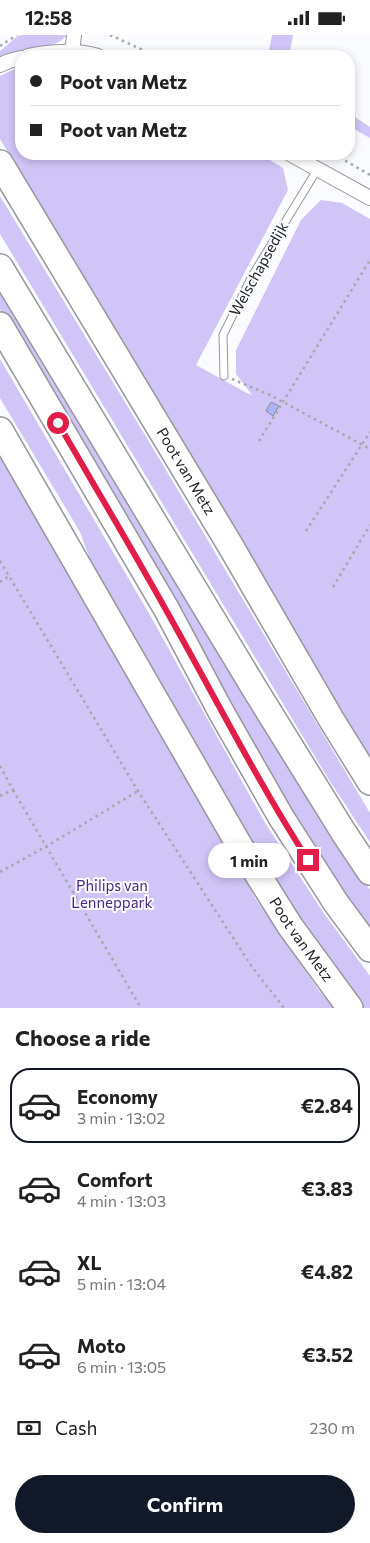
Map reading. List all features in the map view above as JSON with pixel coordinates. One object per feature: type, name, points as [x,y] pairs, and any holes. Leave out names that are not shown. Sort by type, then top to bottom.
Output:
[{"type":"highway","name":"Poot van Metz","points":[[0,163],[230,545],[370,783]]},
{"type":"highway","points":[[0,267],[256,691],[370,872]]},
{"type":"highway","points":[[0,325],[167,610],[220,710],[281,817],[336,903],[370,949]]},
{"type":"highway","name":"Poot van Metz","points":[[0,430],[238,843],[290,926],[350,1008]]},
{"type":"street","points":[[72,50],[74,35]]},
{"type":"street","points":[[0,65],[15,60]]},
{"type":"street","points":[[301,160],[370,198]]},
{"type":"lane","name":"Welschapsedijk","points":[[224,376],[223,335],[252,276],[317,169]]},
{"type":"path","points":[[0,46],[17,35]]},
{"type":"path","points":[[110,35],[143,50]]},
{"type":"path","points":[[344,160],[370,175]]},
{"type":"path","points":[[259,441],[370,260]]},
{"type":"path","points":[[224,376],[270,395],[370,449]]},
{"type":"path","points":[[306,531],[370,432]]},
{"type":"path","points":[[333,587],[370,525]]},
{"type":"path","points":[[0,561],[138,791],[252,967],[284,1008]]},
{"type":"path","points":[[0,581],[9,577]]},
{"type":"path","points":[[0,766],[141,1008]]},
{"type":"path","points":[[0,796],[13,790]]},
{"type":"path","points":[[0,872],[138,791]]},
{"type":"green space","points":[[67,35],[58,42],[28,50],[15,50],[15,54],[0,59],[0,51],[18,36]]},
{"type":"green space","points":[[272,35],[293,35],[290,50],[269,50]]},
{"type":"green space","points":[[15,69],[15,160],[270,160],[283,168],[288,190],[196,365],[252,395],[236,374],[236,350],[301,220],[321,200],[342,203],[370,219],[370,766],[250,559],[0,139],[0,76]]},
{"type":"green space","points":[[355,117],[370,127],[370,138],[355,129]]},
{"type":"green space","points":[[0,196],[370,813],[370,842],[329,780],[0,234]]},
{"type":"green space","points":[[0,286],[370,890],[370,932],[289,811],[106,483],[0,309]]},
{"type":"green space","points":[[0,359],[151,617],[265,823],[323,912],[370,976],[370,1008],[362,1008],[301,926],[96,576],[80,532],[0,398]]},
{"type":"green space","name":"Philips van Lenneppark","points":[[0,447],[230,847],[255,898],[320,992],[335,1008],[0,1008]]},
{"type":"building","points":[[271,402],[279,406],[273,416],[266,411]]},
{"type":"route","points":[[58,423],[167,610],[220,710],[281,817],[308,860]]}]
